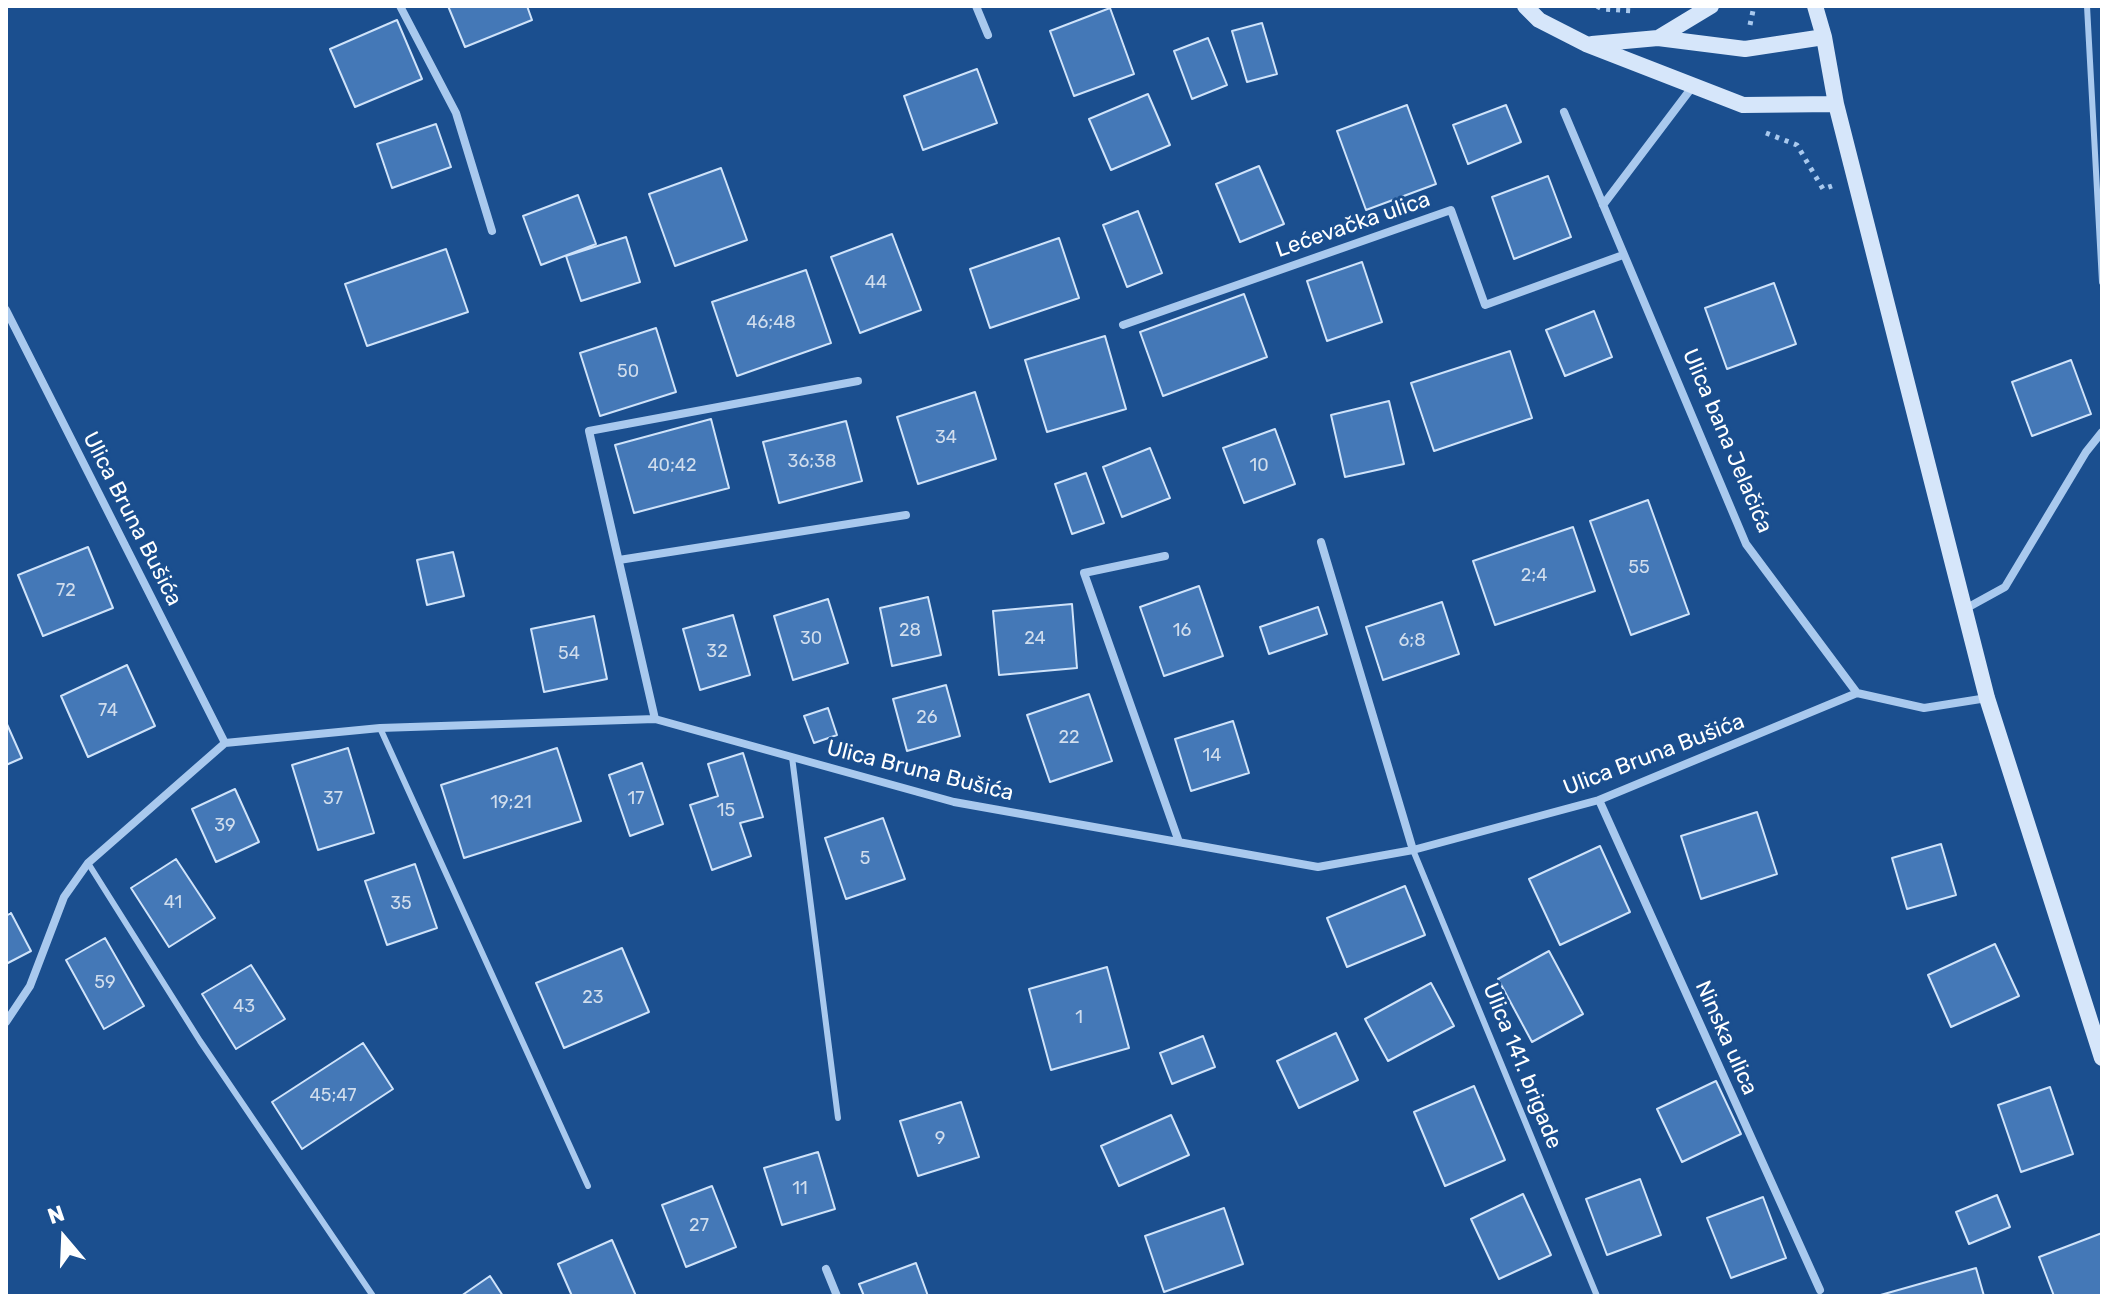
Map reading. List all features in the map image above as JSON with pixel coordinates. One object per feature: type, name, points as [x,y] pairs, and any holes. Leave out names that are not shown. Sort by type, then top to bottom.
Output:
[{"type":"main road","points":[[1525,6],[1539,20],[1586,44],[1743,105],[1836,104]]},
{"type":"main road","points":[[1658,38],[1711,6]]},
{"type":"main road","points":[[1815,6],[1836,104],[1987,698],[2102,1058]]},
{"type":"main road","points":[[1586,44],[1658,38],[1745,49],[1824,37]]},
{"type":"street","points":[[400,6],[456,113],[492,231]]},
{"type":"street","points":[[976,6],[988,35]]},
{"type":"street","points":[[1603,205],[1693,86]]},
{"type":"street","name":"Ulica bana Jelačića","points":[[1564,112],[1746,544],[1857,693]]},
{"type":"street","name":"Lećevačka ulica","points":[[1123,325],[1451,210],[1485,305],[1623,255]]},
{"type":"street","name":"Ulica Bruna Bušića","points":[[6,310],[225,743],[380,728],[655,719],[954,802],[1318,867],[1413,850],[1599,800],[1857,693]]},
{"type":"street","points":[[655,719],[589,431],[858,381]]},
{"type":"street","points":[[1965,609],[2005,587],[2086,452],[2102,432]]},
{"type":"street","points":[[619,560],[906,515]]},
{"type":"street","points":[[1321,542],[1413,850]]},
{"type":"street","points":[[1165,556],[1084,573],[1179,842]]},
{"type":"street","points":[[1857,693],[1924,708],[1987,698]]},
{"type":"street","points":[[6,1022],[30,986],[64,897],[88,863],[225,743]]},
{"type":"street","name":"Ninska ulica","points":[[1599,800],[1820,1290]]},
{"type":"street","points":[[826,1269],[837,1296]]},
{"type":"lane","points":[[2087,6],[2102,282]]},
{"type":"lane","points":[[380,728],[588,1186]]},
{"type":"lane","points":[[792,757],[838,1118]]},
{"type":"lane","name":"Ulica 141. brigade","points":[[1413,850],[1597,1296]]},
{"type":"lane","points":[[88,863],[200,1041],[373,1296]]},
{"type":"path","points":[[1597,6],[1602,9],[1649,12]]},
{"type":"building","points":[[448,6],[527,6],[532,20],[465,47]]},
{"type":"building","points":[[1110,8],[1134,74],[1074,96],[1050,31]]},
{"type":"building","points":[[397,20],[422,79],[355,107],[330,49]]},
{"type":"building","points":[[1262,23],[1277,74],[1247,82],[1232,31]]},
{"type":"building","points":[[1208,38],[1227,85],[1192,99],[1174,51]]},
{"type":"building","points":[[977,69],[997,123],[923,150],[904,96]]},
{"type":"building","points":[[1148,94],[1170,145],[1111,170],[1089,119]]},
{"type":"building","points":[[1407,105],[1436,184],[1366,210],[1337,131]]},
{"type":"building","points":[[1506,105],[1521,142],[1468,164],[1453,125]]},
{"type":"building","points":[[436,124],[451,167],[392,188],[377,144]]},
{"type":"building","points":[[1259,166],[1284,224],[1240,242],[1216,184]]},
{"type":"building","points":[[721,168],[747,240],[675,266],[649,194]]},
{"type":"building","points":[[1548,176],[1571,237],[1514,259],[1492,197]]},
{"type":"building","points":[[578,195],[596,244],[541,265],[523,216]]},
{"type":"building","points":[[1138,211],[1162,273],[1127,287],[1103,225]]},
{"type":"building","points":[[892,234],[921,310],[860,333],[831,257]]},
{"type":"building","points":[[626,237],[640,282],[581,301],[566,256]]},
{"type":"building","points":[[1059,238],[1079,298],[990,328],[970,269]]},
{"type":"building","points":[[446,249],[468,312],[367,346],[345,284]]},
{"type":"building","points":[[1362,262],[1382,322],[1327,341],[1307,281]]},
{"type":"building","points":[[806,270],[831,343],[737,376],[712,302]]},
{"type":"building","points":[[1774,283],[1796,344],[1727,369],[1705,308]]},
{"type":"building","points":[[1244,294],[1267,357],[1163,396],[1140,332]]},
{"type":"building","points":[[1594,311],[1612,357],[1565,376],[1546,330]]},
{"type":"building","points":[[656,328],[676,392],[600,416],[580,353]]},
{"type":"building","points":[[1105,336],[1126,409],[1047,432],[1025,360]]},
{"type":"building","points":[[1510,351],[1532,418],[1434,451],[1411,383]]},
{"type":"building","points":[[2071,360],[2091,414],[2032,436],[2012,382]]},
{"type":"building","points":[[975,392],[996,459],[918,484],[897,417]]},
{"type":"building","points":[[1389,401],[1404,464],[1345,477],[1331,415]]},
{"type":"building","points":[[711,419],[729,488],[634,513],[615,445]]},
{"type":"building","points":[[846,421],[862,481],[779,503],[763,442]]},
{"type":"building","points":[[1275,429],[1295,484],[1244,503],[1223,448]]},
{"type":"building","points":[[1150,448],[1170,498],[1122,517],[1103,467]]},
{"type":"building","points":[[1086,473],[1104,523],[1072,534],[1055,484]]},
{"type":"building","points":[[1648,500],[1689,614],[1631,635],[1590,521]]},
{"type":"building","points":[[1573,527],[1595,591],[1495,625],[1473,561]]},
{"type":"building","points":[[88,547],[113,608],[43,636],[18,575]]},
{"type":"building","points":[[453,552],[464,596],[427,605],[417,560]]},
{"type":"building","points":[[1199,586],[1223,656],[1164,676],[1140,607]]},
{"type":"building","points":[[928,597],[941,655],[892,666],[880,608]]},
{"type":"building","points":[[828,599],[848,663],[793,680],[774,616]]},
{"type":"building","points":[[1442,602],[1459,654],[1383,680],[1366,627]]},
{"type":"building","points":[[1072,604],[1077,668],[999,675],[993,611]]},
{"type":"building","points":[[1318,607],[1327,634],[1269,654],[1260,627]]},
{"type":"building","points":[[733,615],[750,675],[700,690],[683,629]]},
{"type":"building","points":[[594,616],[607,679],[544,692],[531,629]]},
{"type":"building","points":[[127,665],[155,726],[88,757],[61,696]]},
{"type":"building","points":[[946,685],[960,736],[907,751],[893,699]]},
{"type":"building","points":[[1089,694],[1112,761],[1050,782],[1027,715]]},
{"type":"building","points":[[828,708],[837,735],[814,743],[804,716]]},
{"type":"building","points":[[1233,721],[1249,773],[1191,791],[1175,739]]},
{"type":"building","points":[[6,722],[22,758],[6,765]]},
{"type":"building","points":[[348,748],[374,833],[318,850],[292,765]]},
{"type":"building","points":[[557,748],[581,821],[464,858],[441,785]]},
{"type":"building","points":[[743,753],[763,817],[740,823],[751,856],[712,870],[690,805],[718,796],[708,764]]},
{"type":"building","points":[[642,763],[663,824],[630,836],[609,775]]},
{"type":"building","points":[[235,789],[259,842],[216,862],[192,809]]},
{"type":"building","points":[[1757,812],[1777,874],[1701,899],[1681,836]]},
{"type":"building","points":[[883,818],[905,879],[846,899],[825,838]]},
{"type":"building","points":[[1941,844],[1956,895],[1907,909],[1892,858]]},
{"type":"building","points":[[1600,846],[1630,912],[1560,945],[1529,879]]},
{"type":"building","points":[[176,859],[215,918],[169,947],[131,888]]},
{"type":"building","points":[[415,864],[437,928],[387,945],[365,881]]},
{"type":"building","points":[[1405,886],[1425,935],[1347,967],[1327,918]]},
{"type":"building","points":[[11,913],[31,951],[6,964],[6,916]]},
{"type":"building","points":[[105,938],[144,1006],[104,1029],[66,960]]},
{"type":"building","points":[[1995,944],[2019,996],[1951,1027],[1928,975]]},
{"type":"building","points":[[622,948],[649,1012],[564,1048],[536,983]]},
{"type":"building","points":[[1549,951],[1583,1014],[1532,1042],[1498,979]]},
{"type":"building","points":[[251,965],[285,1019],[236,1049],[202,994]]},
{"type":"building","points":[[1107,967],[1129,1048],[1051,1070],[1029,989]]},
{"type":"building","points":[[1431,983],[1454,1026],[1388,1061],[1365,1019]]},
{"type":"building","points":[[1336,1033],[1358,1080],[1299,1108],[1277,1061]]},
{"type":"building","points":[[1203,1036],[1215,1067],[1172,1084],[1160,1053]]},
{"type":"building","points":[[363,1043],[393,1089],[302,1149],[272,1102]]},
{"type":"building","points":[[1716,1081],[1741,1134],[1682,1162],[1657,1109]]},
{"type":"building","points":[[1474,1086],[1505,1160],[1445,1186],[1414,1112]]},
{"type":"building","points":[[2050,1087],[2073,1154],[2021,1172],[1998,1105]]},
{"type":"building","points":[[961,1102],[979,1157],[918,1176],[900,1121]]},
{"type":"building","points":[[1171,1115],[1189,1155],[1119,1186],[1101,1146]]},
{"type":"building","points":[[818,1152],[835,1209],[782,1225],[764,1168]]},
{"type":"building","points":[[1640,1179],[1661,1235],[1607,1255],[1586,1199]]},
{"type":"building","points":[[712,1186],[736,1247],[686,1267],[662,1205]]},
{"type":"building","points":[[1523,1194],[1551,1255],[1499,1279],[1471,1219]]},
{"type":"building","points":[[1997,1195],[2010,1227],[1969,1244],[1956,1212]]},
{"type":"building","points":[[1763,1197],[1786,1258],[1731,1278],[1707,1218]]},
{"type":"building","points":[[1224,1208],[1243,1264],[1164,1292],[1145,1236]]},
{"type":"building","points":[[2102,1233],[2102,1296],[2054,1296],[2039,1257]]},
{"type":"building","points":[[612,1240],[636,1296],[572,1296],[558,1264]]},
{"type":"building","points":[[916,1263],[928,1296],[864,1296],[859,1284]]},
{"type":"building","points":[[1976,1268],[1984,1296],[1877,1296]]},
{"type":"building","points":[[490,1276],[503,1296],[461,1296]]}]
